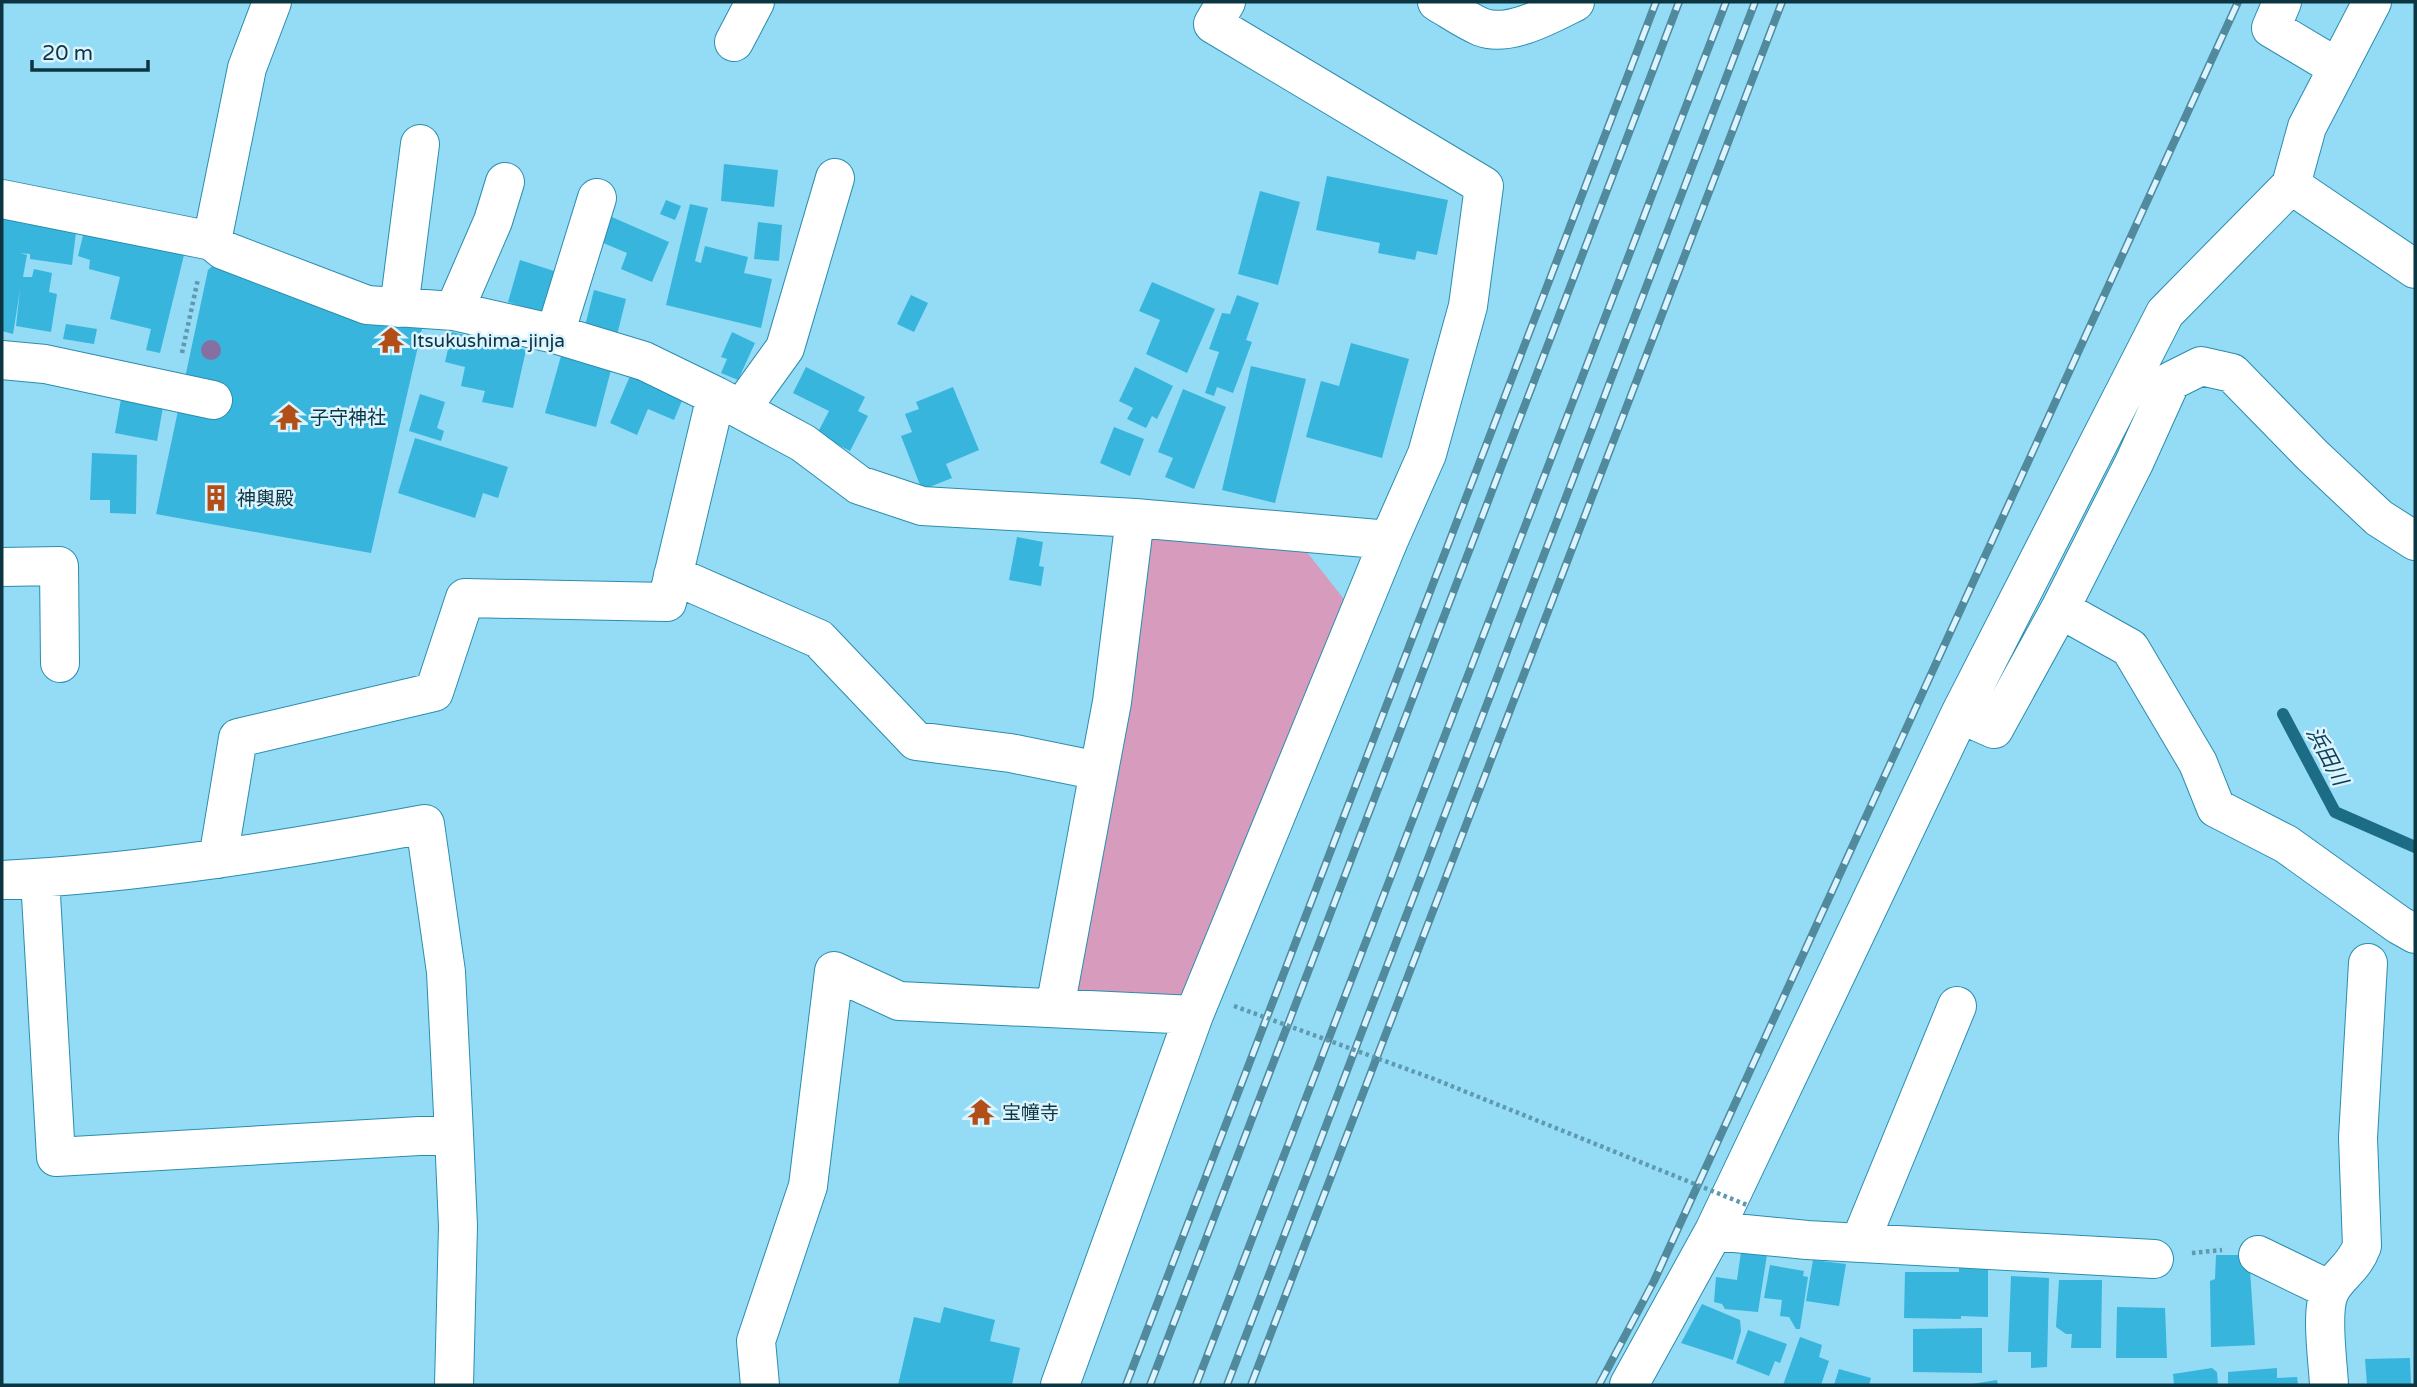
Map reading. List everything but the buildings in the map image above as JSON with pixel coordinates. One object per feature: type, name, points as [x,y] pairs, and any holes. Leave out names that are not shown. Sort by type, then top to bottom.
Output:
[{"type":"street","points":[[212,241],[247,68],[272,2]]},
{"type":"street","points":[[734,42],[755,2]]},
{"type":"street","points":[[1060,1385],[1194,1015],[1388,540],[1427,454],[1465,318],[1484,186],[1213,24],[1226,2]]},
{"type":"street","points":[[1437,2],[1483,28],[1509,28],[1540,20],[1575,2]]},
{"type":"street","points":[[2282,2],[2271,29],[2338,68]]},
{"type":"street","points":[[1629,1385],[1714,1231],[1960,714],[2165,313],[2291,185],[2306,127],[2372,2]]},
{"type":"street","points":[[399,308],[421,144]]},
{"type":"street","points":[[218,859],[238,738],[434,692],[465,598],[667,602],[673,575],[729,402],[785,348],[835,178]]},
{"type":"street","points":[[454,311],[493,221],[505,182]]},
{"type":"street","points":[[2291,185],[2415,269]]},
{"type":"street","points":[[555,334],[597,198]]},
{"type":"street","points":[[2,199],[212,241],[223,250],[367,305],[454,311],[555,334],[644,361],[729,402],[803,443],[859,485],[922,506],[1135,518],[1388,540]]},
{"type":"street","points":[[2,360],[45,364],[213,400]]},
{"type":"street","points":[[1960,714],[1994,729],[2060,609],[2134,463],[2171,381],[2201,366],[2232,373],[2312,455],[2379,518],[2415,541]]},
{"type":"street","points":[[1055,1008],[1112,702],[1135,518]]},
{"type":"street","points":[[2,567],[59,566],[60,663]]},
{"type":"street","points":[[673,575],[819,639],[916,741],[1010,753],[1099,771]]},
{"type":"street","points":[[2060,609],[2130,648],[2197,764],[2216,808],[2286,844],[2415,934]]},
{"type":"street","points":[[2,880],[218,859],[425,824],[446,972],[458,1226],[454,1385]]},
{"type":"street","points":[[40,878],[56,1157],[454,1134]]},
{"type":"street","points":[[2329,1385],[2325,1311],[2330,1290],[2357,1259],[2362,1246],[2358,1138],[2368,963]]},
{"type":"street","points":[[760,1385],[756,1341],[808,1186],[834,971],[898,1001],[1194,1015]]},
{"type":"street","points":[[1860,1242],[1957,1006]]},
{"type":"street","points":[[1714,1231],[1807,1240],[2154,1259]]},
{"type":"street","points":[[2258,1255],[2330,1290]]},
{"type":"path","points":[[174,391],[201,267],[212,241]]},
{"type":"path","points":[[1234,1006],[1434,1079],[1747,1205]]},
{"type":"path","points":[[2154,1259],[2251,1247],[2258,1255]]},
{"type":"shaded area","points":[[1138,530],[1299,542],[1347,603],[1182,1005],[1062,992]]},
{"type":"waterway","name":"浜田川","points":[[2283,714],[2335,812],[2415,847]]},
{"type":"railway","points":[[1126,1385],[1656,2]]},
{"type":"railway","points":[[1150,1385],[1679,2]]},
{"type":"railway","points":[[1196,1385],[1726,2]]},
{"type":"railway","points":[[1227,1385],[1755,2]]},
{"type":"railway","points":[[1251,1385],[1782,2]]},
{"type":"railway","points":[[1599,1385],[1654,1281],[2238,2]]},
{"type":"place","name":"Itsukushima-jinja","points":[[391,340]]},
{"type":"place","name":"子守神社","points":[[289,417]]},
{"type":"place","name":"神輿殿","points":[[216,498]]},
{"type":"place","name":"宝幢寺","points":[[981,1112]]}]
